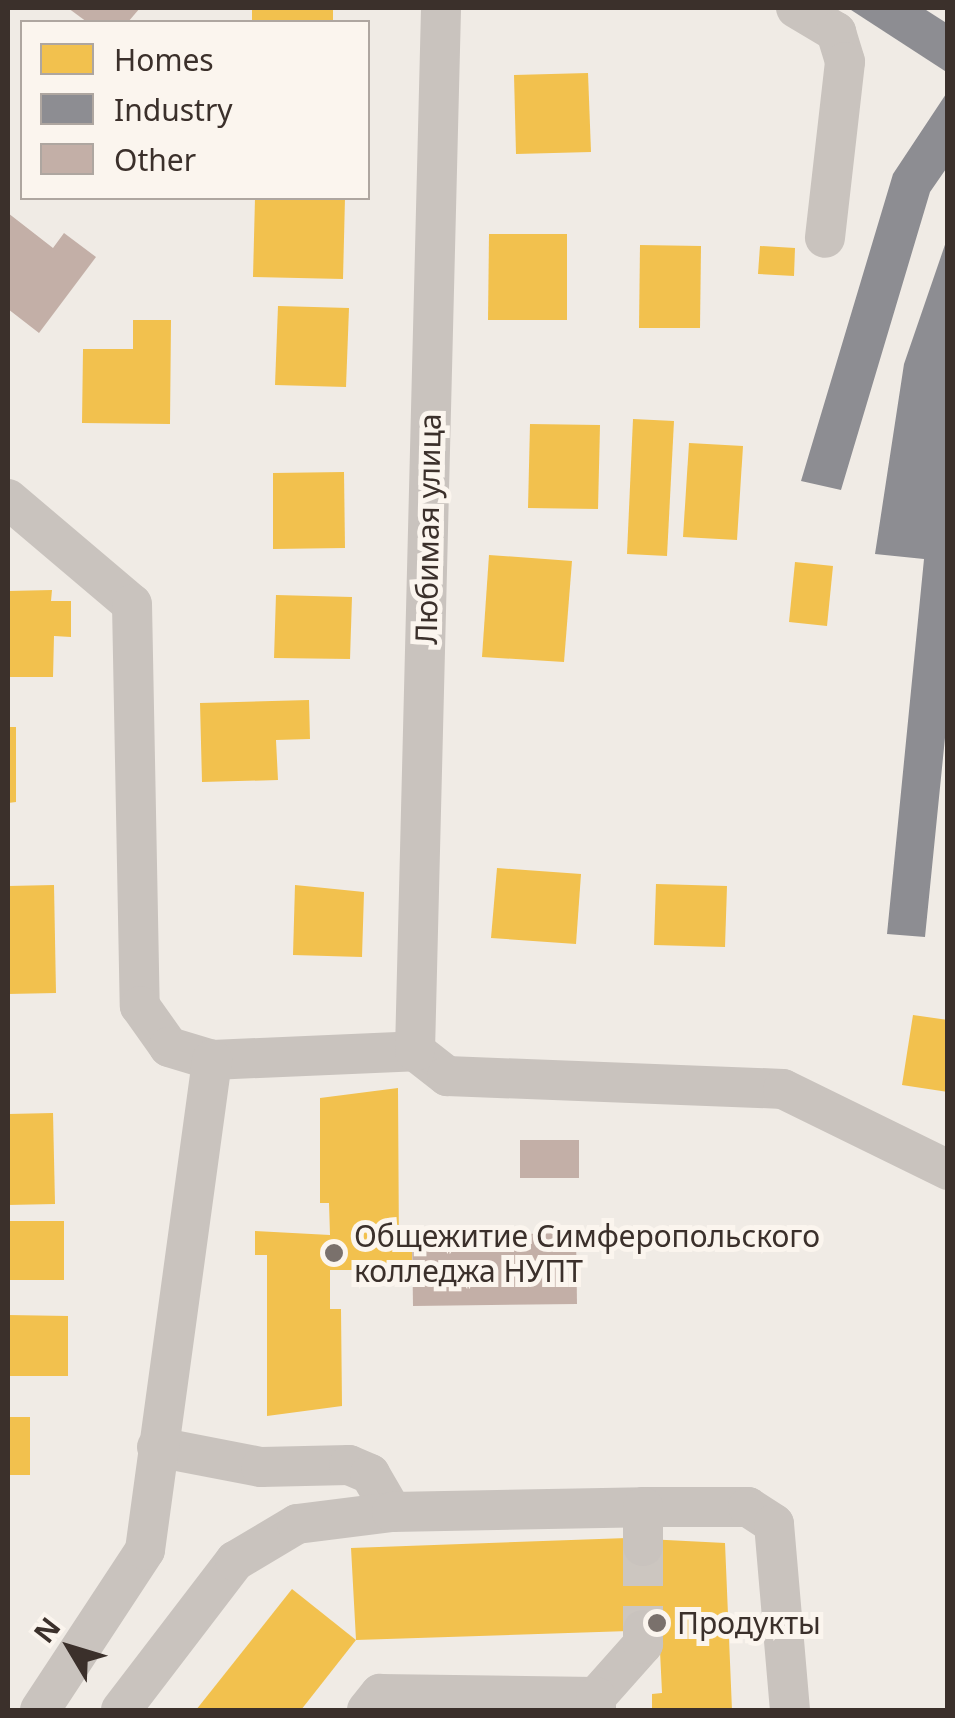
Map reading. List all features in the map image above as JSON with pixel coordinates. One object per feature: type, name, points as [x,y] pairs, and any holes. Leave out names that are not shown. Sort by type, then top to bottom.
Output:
[{"type":"street","name":"Любимая улица","points":[[415,1051],[441,8]]},
{"type":"street","points":[[796,8],[836,32],[845,62],[825,238]]},
{"type":"street","points":[[8,499],[132,604],[140,1006],[169,1047],[212,1060],[415,1051],[446,1076],[783,1090],[948,1170]]},
{"type":"street","points":[[40,1710],[145,1550],[212,1060]]},
{"type":"street","points":[[157,1446],[261,1467],[350,1465],[370,1474],[392,1512]]},
{"type":"street","points":[[122,1710],[236,1561],[297,1524],[392,1512],[643,1526],[748,1507],[774,1524],[790,1710]]},
{"type":"street","points":[[367,1710],[380,1694],[596,1704],[643,1644],[644,1630]]},
{"type":"building: Homes","points":[[252,8],[333,8],[333,20],[252,20]]},
{"type":"building: Homes","points":[[588,73],[591,152],[516,154],[514,75]]},
{"type":"building: Homes","points":[[255,200],[345,200],[343,279],[253,277]]},
{"type":"building: Homes","points":[[489,234],[567,234],[567,320],[488,320]]},
{"type":"building: Homes","points":[[640,245],[701,246],[700,328],[639,328]]},
{"type":"building: Homes","points":[[760,246],[795,248],[794,276],[758,274]]},
{"type":"building: Homes","points":[[278,306],[349,308],[346,387],[275,385]]},
{"type":"building: Homes","points":[[133,320],[171,320],[170,424],[82,423],[83,349],[133,349]]},
{"type":"building: Homes","points":[[633,419],[674,421],[667,556],[627,554]]},
{"type":"building: Homes","points":[[530,424],[600,425],[598,509],[528,508]]},
{"type":"building: Homes","points":[[689,443],[743,446],[737,540],[683,537]]},
{"type":"building: Homes","points":[[344,472],[345,548],[273,549],[273,473]]},
{"type":"building: Homes","points":[[489,555],[572,561],[564,662],[482,657]]},
{"type":"building: Homes","points":[[795,562],[833,566],[827,626],[789,622]]},
{"type":"building: Homes","points":[[52,590],[51,601],[71,601],[71,637],[54,636],[53,677],[8,677],[8,591]]},
{"type":"building: Homes","points":[[276,595],[352,597],[350,659],[274,658]]},
{"type":"building: Homes","points":[[309,700],[310,739],[276,740],[278,780],[202,782],[200,703]]},
{"type":"building: Homes","points":[[8,727],[16,727],[16,802],[8,803]]},
{"type":"building: Homes","points":[[497,868],[581,874],[576,944],[491,938]]},
{"type":"building: Homes","points":[[656,884],[727,886],[725,947],[654,945]]},
{"type":"building: Homes","points":[[54,885],[56,993],[8,994],[8,886]]},
{"type":"building: Homes","points":[[295,885],[364,892],[362,957],[293,955]]},
{"type":"building: Homes","points":[[913,1015],[948,1020],[948,1092],[902,1085]]},
{"type":"building: Homes","name":"Общежитие Симферопольского колледжа НУПТ","points":[[398,1088],[399,1252],[412,1252],[412,1270],[330,1270],[330,1309],[341,1309],[342,1406],[267,1416],[267,1255],[255,1255],[255,1231],[330,1235],[329,1203],[320,1203],[320,1098]]},
{"type":"building: Homes","points":[[53,1113],[55,1204],[8,1205],[8,1114]]},
{"type":"building: Homes","points":[[8,1221],[64,1221],[64,1280],[8,1280]]},
{"type":"building: Homes","points":[[8,1315],[68,1316],[68,1376],[8,1376]]},
{"type":"building: Homes","points":[[8,1417],[30,1417],[30,1475],[8,1475]]},
{"type":"building: Homes","points":[[627,1538],[725,1543],[732,1710],[652,1710],[652,1694],[662,1693],[659,1630],[356,1640],[351,1548]]},
{"type":"building: Homes","points":[[292,1589],[356,1640],[301,1710],[196,1710]]},
{"type":"building: Industry","points":[[848,8],[923,8],[948,24],[948,73]]},
{"type":"building: Industry","points":[[948,91],[948,166],[930,192],[841,490],[801,481],[893,174]]},
{"type":"building: Industry","points":[[948,236],[948,708],[925,937],[887,934],[924,559],[875,554],[904,364]]},
{"type":"building: Other","points":[[68,8],[140,8],[130,20],[84,20]]},
{"type":"building: Other","points":[[8,213],[53,248],[64,233],[96,257],[39,333],[8,309]]},
{"type":"building: Other","points":[[520,1140],[579,1140],[579,1178],[520,1178]]},
{"type":"building: Other","points":[[576,1233],[577,1304],[413,1306],[412,1236]]},
{"type":"tunnel","points":[[643,1546],[643,1630]]},
{"type":"place","name":"Общежитие Симферопольского колледжа НУПТ","points":[[334,1253]]},
{"type":"place","name":"Продукты","points":[[657,1623]]}]
